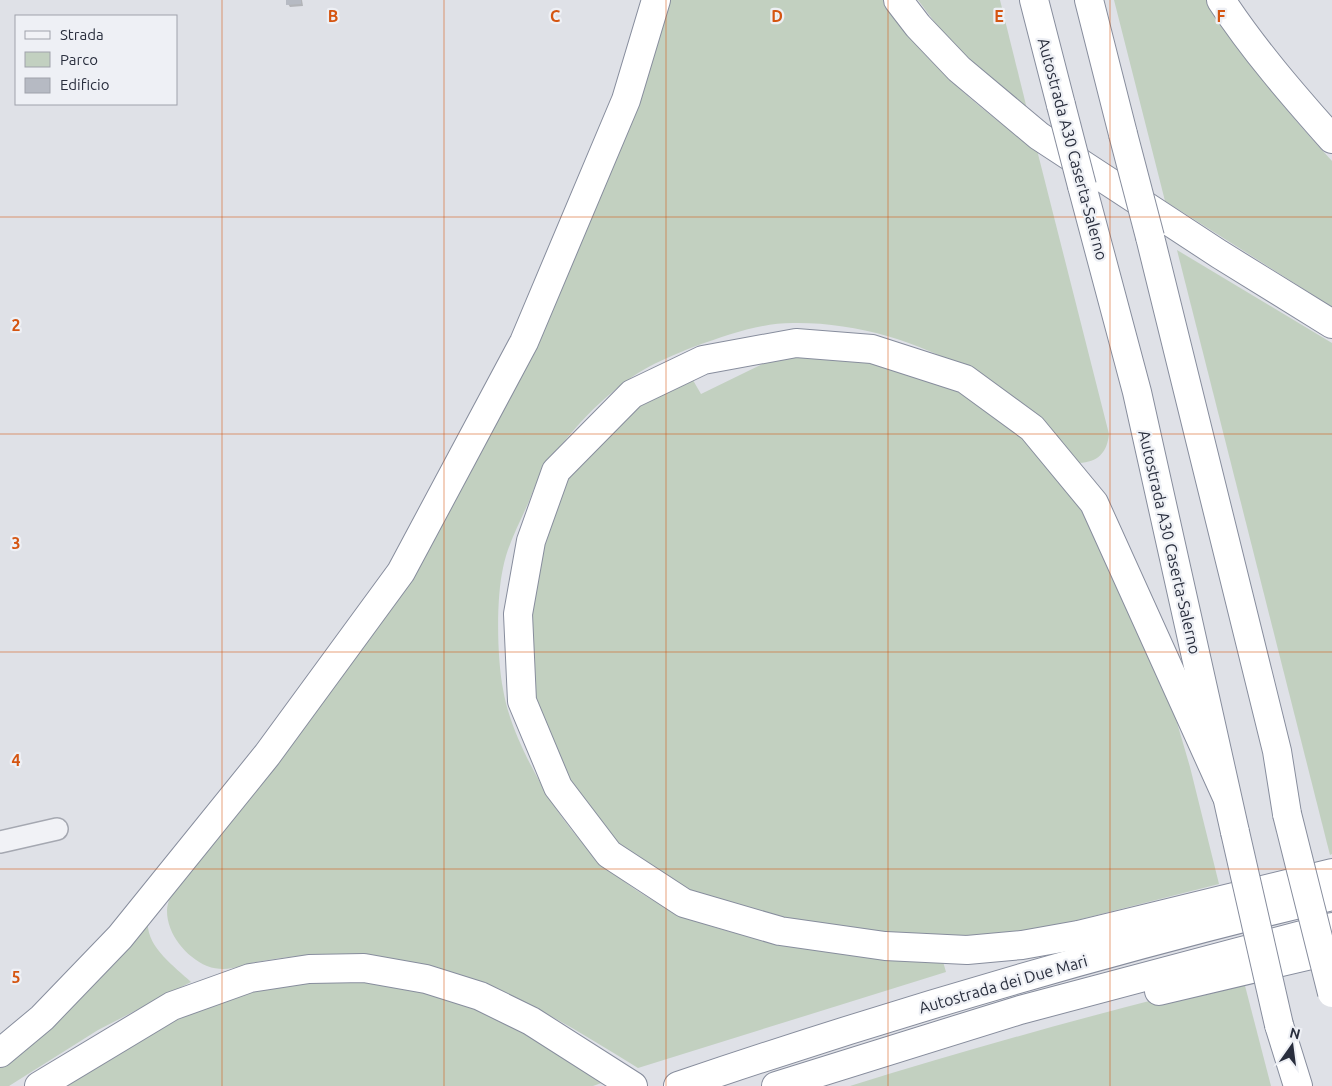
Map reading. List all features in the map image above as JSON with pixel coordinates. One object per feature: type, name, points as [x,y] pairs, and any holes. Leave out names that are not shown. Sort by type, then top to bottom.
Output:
[{"type":"highway","points":[[0,1053],[42,1018],[120,937],[267,755],[401,572],[524,342],[626,100],[656,0]]},
{"type":"highway","points":[[898,0],[918,26],[959,69],[1040,136],[1219,254],[1332,324]]},
{"type":"highway","name":"Autostrada A30 Caserta-Salerno","points":[[1034,0],[1137,392],[1279,1025],[1298,1086]]},
{"type":"highway","points":[[1089,0],[1150,237],[1276,751],[1287,814],[1332,993]]},
{"type":"highway","points":[[1220,0],[1295,98],[1332,139]]},
{"type":"highway","points":[[1226,795],[1094,503],[1032,428],[965,379],[872,349],[796,343],[703,360],[632,394],[556,471],[531,541],[518,614],[522,701],[558,787],[608,854],[684,903],[780,931],[885,946],[967,950],[1022,945],[1078,936],[1332,873]]},
{"type":"highway","name":"Autostrada dei Due Mari","points":[[678,1086],[808,1042],[1011,980],[1332,896]]},
{"type":"highway","name":"Autostrada dei Due Mari","points":[[776,1086],[819,1071],[1020,1010],[1332,928]]},
{"type":"highway","points":[[819,1071],[1332,950]]},
{"type":"highway","points":[[39,1086],[172,1006],[250,978],[309,970],[364,968],[426,979],[480,996],[531,1021],[633,1086]]},
{"type":"street","points":[[0,842],[57,829]]},
{"type":"green space","points":[[660,0],[883,0],[916,44],[952,82],[993,117],[1037,150],[1109,434],[1104,451],[1100,455],[1091,461],[1079,463],[989,384],[950,360],[885,335],[839,326],[793,323],[756,327],[732,334],[688,349],[647,368],[605,398],[559,448],[538,480],[507,553],[499,596],[498,628],[501,676],[505,700],[512,723],[536,775],[564,820],[597,858],[616,875],[658,903],[701,923],[738,934],[776,941],[942,958],[946,972],[638,1068],[534,1007],[464,977],[426,966],[387,959],[345,955],[314,955],[255,962],[228,969],[207,966],[192,957],[179,944],[170,928],[167,906],[171,892],[287,740],[483,427]]},
{"type":"green space","points":[[918,0],[1000,0],[1027,109],[996,84],[945,36]]},
{"type":"green space","points":[[1114,0],[1207,0],[1235,43],[1266,84],[1332,161],[1332,307],[1165,201]]},
{"type":"green space","points":[[1177,250],[1332,343],[1332,854],[1330,855]]},
{"type":"green space","points":[[811,349],[928,374],[999,416],[1059,474],[1104,544],[1156,651],[1190,767],[1219,884],[1050,927],[959,938],[868,935],[703,902],[605,841],[563,783],[528,698],[523,619],[559,489],[630,406],[690,375],[701,394],[775,358]]},
{"type":"green space","points":[[148,920],[148,929],[156,947],[191,982],[98,1030],[9,1086],[0,1086],[0,1064]]},
{"type":"green space","points":[[317,978],[404,985],[471,1005],[519,1028],[607,1081],[593,1086],[51,1086],[183,1011],[249,990]]},
{"type":"green space","points":[[1243,978],[1271,1086],[850,1086],[1144,1002]]},
{"type":"building","points":[[286,0],[301,0],[301,4],[286,5]]}]
